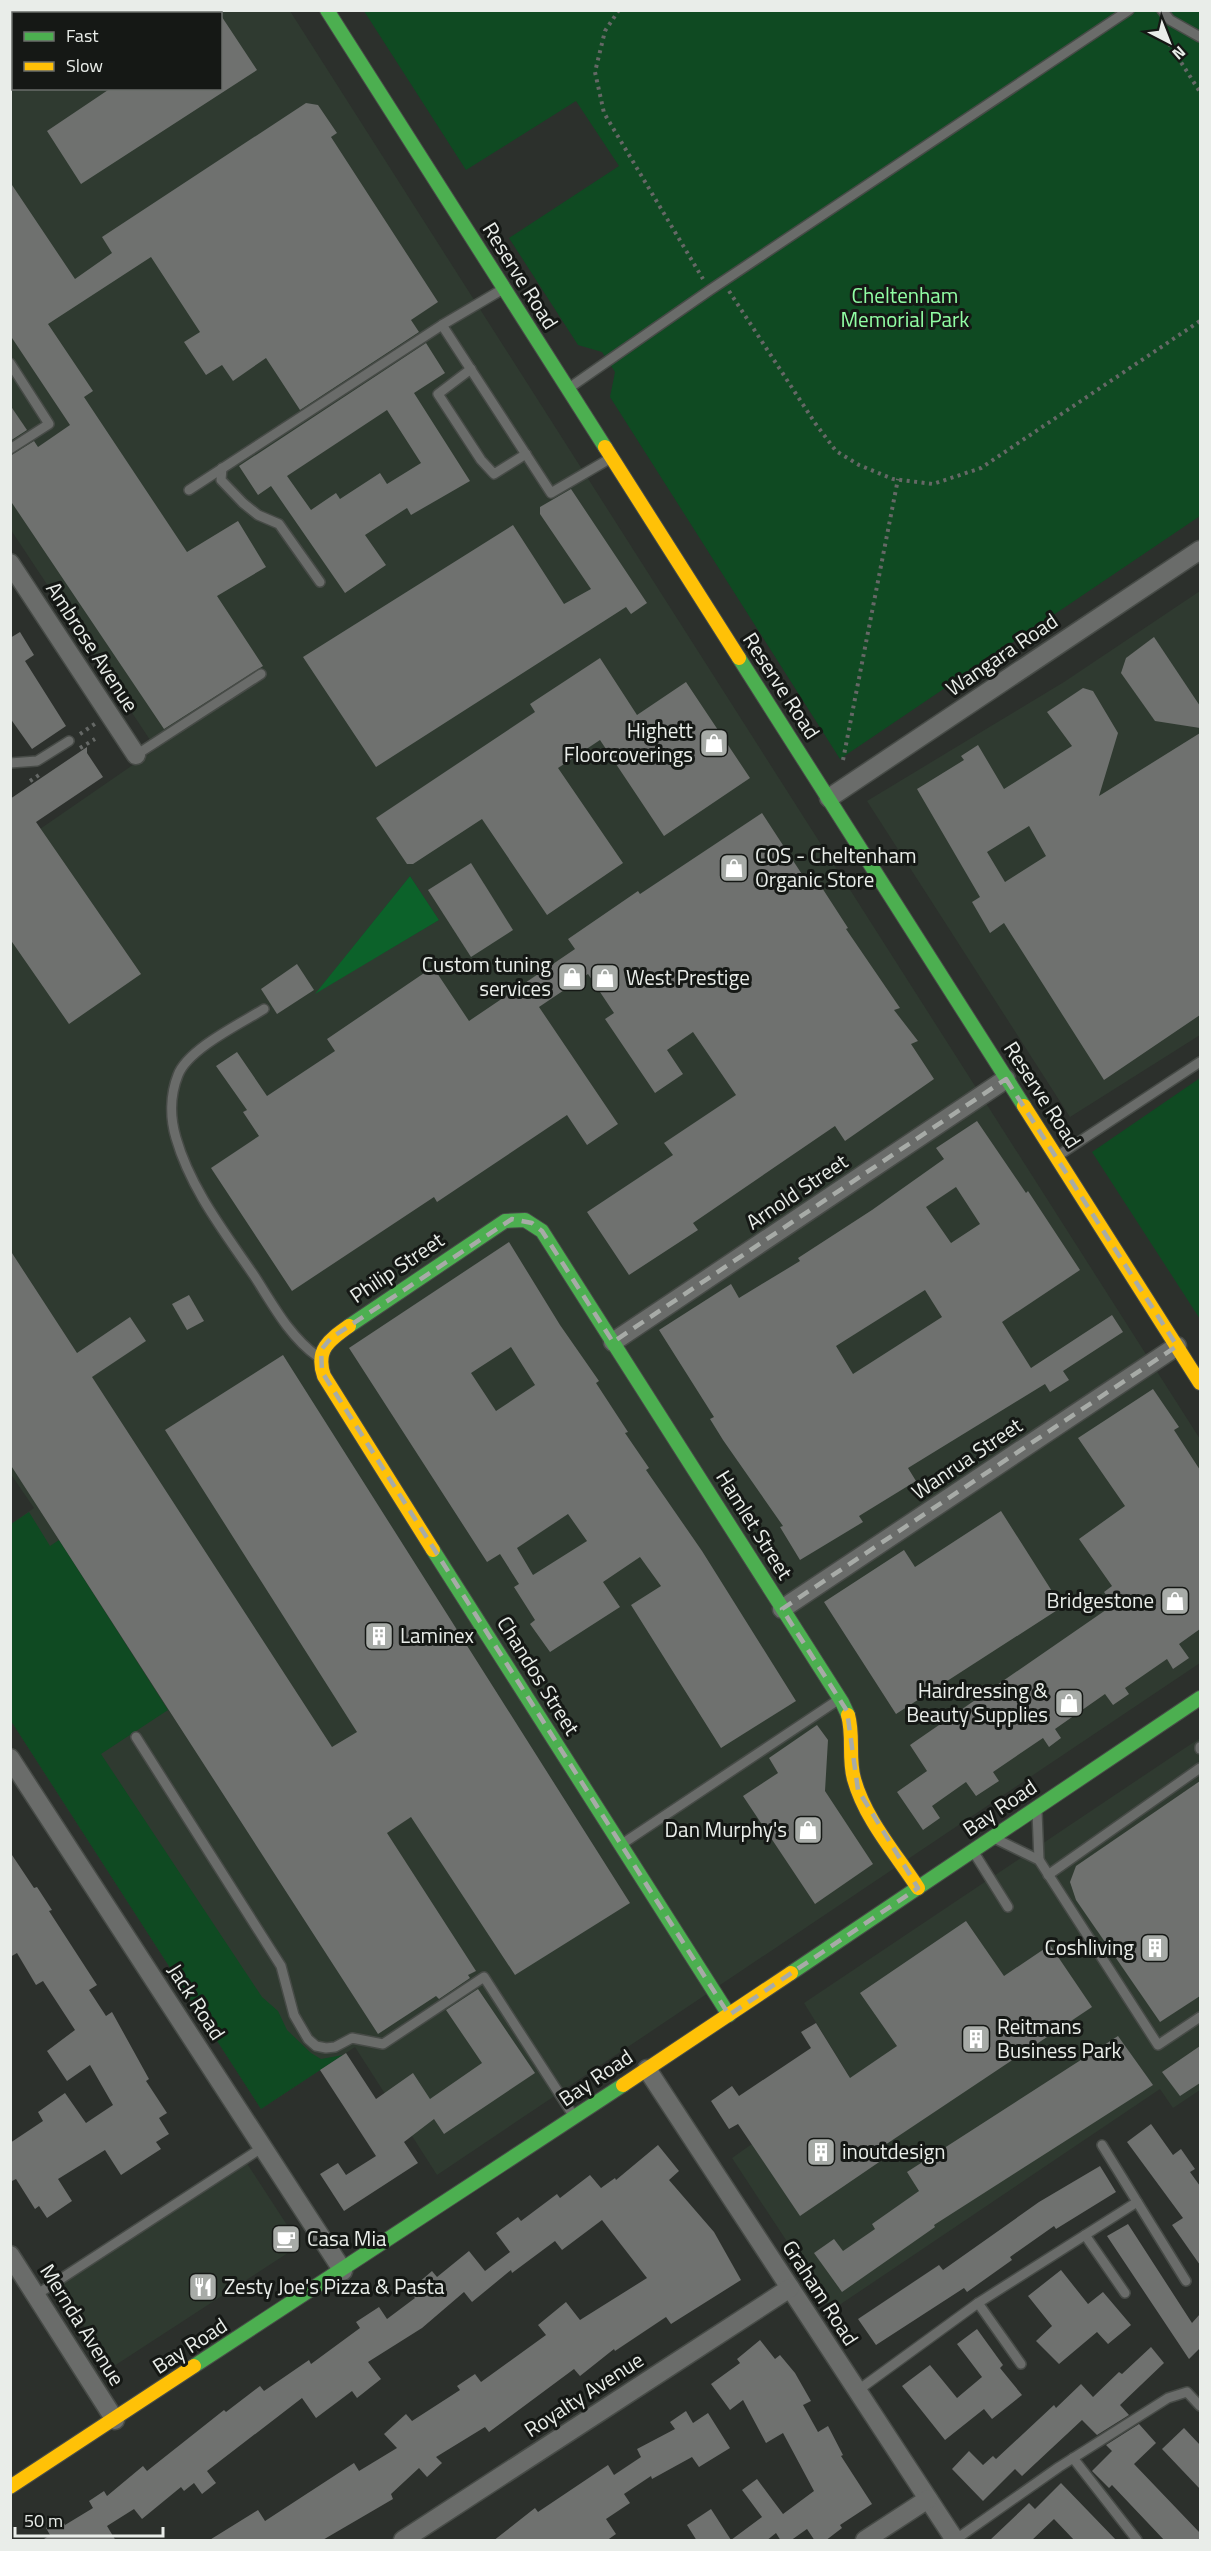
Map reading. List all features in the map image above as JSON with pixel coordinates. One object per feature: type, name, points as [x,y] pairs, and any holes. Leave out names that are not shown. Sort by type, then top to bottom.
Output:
[{"type":"street","name":"Reserve Road","points":[[327,10],[1200,1383]]},
{"type":"street","name":"Wangara Road","points":[[829,798],[1200,550]]},
{"type":"street","name":"Ambrose Avenue","points":[[10,563],[136,755]]},
{"type":"street","name":"Arnold Street","points":[[613,1342],[1006,1079]]},
{"type":"street","name":"Hamlet Street","points":[[505,1221],[518,1219],[538,1226],[840,1699],[847,1711],[853,1731],[852,1763],[858,1790],[918,1888]]},
{"type":"street","name":"Philip Street","points":[[320,1357],[321,1350],[331,1338],[505,1221]]},
{"type":"street","name":"Wanrua Street","points":[[782,1609],[1177,1346]]},
{"type":"street","name":"Chandos Street","points":[[320,1357],[319,1364],[327,1382],[729,2015]]},
{"type":"street","name":"Bay Road","points":[[10,2487],[343,2271],[994,1838],[1200,1698]]},
{"type":"street","name":"Jack Road","points":[[10,1758],[343,2271]]},
{"type":"street","name":"Graham Road","points":[[647,2069],[955,2541]]},
{"type":"street","name":"Mernda Avenue","points":[[10,2255],[115,2420]]},
{"type":"street","name":"Royalty Avenue","points":[[403,2541],[790,2288]]},
{"type":"street","points":[[865,2541],[928,2499]]},
{"type":"lane","points":[[567,389],[723,281],[1129,10]]},
{"type":"lane","points":[[1162,10],[1170,20],[1200,37]]},
{"type":"lane","points":[[189,490],[442,325],[503,289]]},
{"type":"lane","points":[[442,325],[551,494],[611,458]]},
{"type":"lane","points":[[10,363],[56,434]]},
{"type":"lane","points":[[471,369],[438,394],[482,460],[494,474],[526,454]]},
{"type":"lane","points":[[10,449],[49,424]]},
{"type":"lane","points":[[222,468],[221,480],[258,515],[279,524],[320,582]]},
{"type":"lane","points":[[136,755],[261,674]]},
{"type":"lane","points":[[10,763],[36,761],[69,741]]},
{"type":"lane","points":[[264,1009],[187,1060],[177,1077],[171,1109],[173,1125],[203,1201],[296,1338],[320,1357]]},
{"type":"lane","points":[[1057,1157],[1200,1062]]},
{"type":"lane","points":[[621,1845],[840,1699]]},
{"type":"lane","points":[[136,1737],[281,1966],[294,2014],[308,2039],[316,2046],[335,2047],[352,2038],[383,2044],[484,1977],[575,2117]]},
{"type":"lane","points":[[1048,1875],[1200,1768]]},
{"type":"lane","points":[[1037,1809],[1039,1860],[1158,2045],[1200,2017]]},
{"type":"lane","points":[[994,1838],[1039,1860]]},
{"type":"lane","points":[[973,1851],[1008,1907]]},
{"type":"lane","points":[[1102,2145],[1186,2281]]},
{"type":"lane","points":[[36,2295],[263,2147]]},
{"type":"lane","points":[[857,2391],[978,2303],[1137,2202]]},
{"type":"lane","points":[[1085,2235],[1125,2293]]},
{"type":"lane","points":[[978,2303],[1021,2364]]},
{"type":"lane","points":[[955,2541],[1073,2458],[1168,2398],[1187,2392],[1200,2406]]},
{"type":"lane","points":[[1073,2458],[1137,2541]]},
{"type":"path","points":[[619,10],[605,31],[595,72],[604,113],[710,290]]},
{"type":"path","points":[[1159,28],[1200,92]]},
{"type":"path","points":[[723,281],[815,423],[836,451],[860,465],[897,479],[933,484],[981,468],[1200,321]]},
{"type":"path","points":[[843,760],[897,479]]},
{"type":"path","points":[[69,741],[109,714]]},
{"type":"highlighted area","points":[[1006,1079],[1177,1346],[782,1609],[847,1711],[858,1790],[918,1888],[729,2015],[322,1372],[321,1350],[331,1338],[512,1219],[532,1223],[542,1231],[613,1342]]},
{"type":"shaded area","points":[[11,11],[290,11],[1200,1439],[1200,1663],[437,2175],[355,2047],[261,2109],[11,1721],[11,1524],[34,1508],[10,1473],[11,849],[156,749],[11,530]],"holes":[[[410,876],[439,920],[317,992]]]},
{"type":"shaded area","points":[[1200,591],[1200,1035],[1070,1117],[867,801],[1064,682]]},
{"type":"shaded area","points":[[1200,1738],[1200,2090],[1173,2108],[1160,2089],[832,2310],[732,2158],[849,2076],[804,2003]]},
{"type":"shaded area","points":[[246,2162],[300,2245],[111,2368],[57,2285]]},
{"type":"green space","name":"Cheltenham Memorial Park","points":[[364,11],[1200,11],[1200,516],[840,759],[610,397],[615,372],[602,352],[578,345],[509,238],[619,166],[576,101],[466,170]]},
{"type":"green space","points":[[410,876],[439,920],[315,994]]},
{"type":"green space","points":[[1200,1078],[1200,1319],[1092,1152]]},
{"type":"green space","points":[[29,1512],[50,1546],[59,1540],[168,1710],[101,1754],[262,1997],[278,2011],[287,2030],[311,2053],[321,2059],[343,2055],[261,2109],[11,1721],[11,1524]]},
{"type":"building","points":[[222,17],[257,70],[81,184],[47,131],[108,90],[222,90]]},
{"type":"building","points":[[306,103],[318,105],[337,133],[331,137],[438,302],[411,320],[419,332],[300,410],[266,358],[233,381],[222,365],[206,375],[184,342],[200,332],[151,257],[48,324],[93,391],[84,397],[187,552],[238,521],[266,567],[217,596],[263,666],[164,729],[10,500],[10,456],[34,441],[38,447],[70,425],[10,335],[10,182],[75,279],[112,253],[102,237]]},
{"type":"building","points":[[426,343],[445,373],[414,393],[470,481],[411,515],[407,508],[365,535],[386,565],[345,593],[271,486],[258,495],[239,466]],"holes":[[[387,410],[421,463],[387,484],[380,473],[340,499],[336,493],[311,510],[287,476]]]},
{"type":"building","points":[[10,405],[27,430],[10,441]]},
{"type":"building","points":[[571,489],[647,603],[631,614],[626,607],[376,767],[303,657],[513,525],[564,604],[591,589],[540,514],[540,507]]},
{"type":"building","points":[[20,632],[34,655],[25,661],[66,726],[32,749],[10,718],[10,638]]},
{"type":"building","points":[[1154,637],[1200,706],[1200,728],[1155,721],[1121,673],[1126,658]]},
{"type":"building","points":[[600,658],[637,715],[686,682],[750,778],[664,836],[600,740],[558,768],[623,863],[547,915],[482,819],[413,864],[407,864],[376,818],[535,712],[530,704]]},
{"type":"building","points":[[1083,688],[1093,691],[1118,733],[1099,796],[1200,733],[1200,1015],[1104,1080],[1004,923],[990,933],[972,902],[980,897],[917,789],[964,760],[961,756],[978,745],[1004,789],[1072,746],[1047,712]],"holes":[[[1029,826],[1046,856],[1005,882],[987,852]]]},
{"type":"building","points":[[87,747],[87,753],[103,777],[36,822],[141,974],[69,1024],[10,939],[10,799]]},
{"type":"building","points":[[762,813],[807,882],[815,877],[848,928],[846,929],[900,1008],[894,1010],[918,1041],[911,1044],[934,1079],[845,1141],[835,1126],[693,1223],[698,1230],[629,1275],[587,1212],[673,1155],[664,1143],[736,1095],[693,1032],[667,1050],[683,1074],[655,1093],[605,1019],[614,1013],[588,974],[539,1007],[618,1124],[587,1145],[567,1115],[437,1202],[434,1197],[292,1291],[211,1168],[259,1136],[243,1112],[247,1110],[216,1066],[237,1052],[267,1096],[335,1051],[327,1039],[433,967],[469,1021],[575,949],[568,939],[638,891],[640,894]]},
{"type":"building","points":[[471,863],[513,930],[471,957],[428,890]]},
{"type":"building","points":[[297,964],[314,990],[277,1014],[261,989]]},
{"type":"building","points":[[977,1121],[1026,1193],[1028,1191],[1080,1270],[1002,1322],[1031,1368],[1112,1315],[1123,1332],[1063,1371],[1069,1380],[1050,1392],[1045,1384],[908,1468],[916,1481],[859,1516],[863,1522],[800,1560],[780,1527],[783,1526],[723,1440],[710,1419],[714,1417],[659,1330],[731,1284],[739,1298],[800,1261],[798,1258],[872,1210],[944,1159],[936,1148]],"holes":[[[956,1187],[980,1224],[951,1243],[926,1207]],[[925,1290],[942,1317],[853,1374],[836,1346]]]},
{"type":"building","points":[[509,1242],[560,1325],[599,1381],[596,1383],[628,1432],[625,1433],[649,1468],[646,1470],[702,1551],[796,1701],[721,1748],[631,1605],[661,1586],[640,1557],[603,1582],[620,1607],[550,1652],[530,1624],[535,1620],[514,1587],[519,1584],[500,1554],[487,1562],[349,1348]],"holes":[[[511,1347],[535,1385],[496,1411],[471,1373]],[[568,1514],[587,1541],[533,1575],[517,1548]]]},
{"type":"building","points":[[10,1250],[77,1353],[130,1317],[146,1341],[92,1377],[332,1747],[357,1732],[165,1430],[283,1355],[630,1903],[515,1975],[411,1817],[387,1833],[476,1971],[468,1975],[470,1978],[439,1999],[436,1996],[378,2034],[10,1464]]},
{"type":"building","points":[[189,1295],[204,1321],[187,1330],[172,1304]]},
{"type":"building","points":[[1153,1389],[1179,1427],[1174,1430],[1200,1470],[1200,1629],[1179,1644],[1189,1658],[1173,1669],[1167,1659],[1125,1688],[1129,1694],[1113,1705],[1105,1694],[1055,1729],[1061,1738],[1049,1747],[1043,1738],[993,1772],[999,1781],[976,1796],[966,1782],[932,1806],[940,1818],[923,1830],[897,1792],[927,1771],[910,1745],[1113,1605],[1104,1592],[1112,1586],[1079,1539],[1125,1506],[1078,1438]]},
{"type":"building","points":[[1001,1511],[1062,1607],[896,1714],[824,1602],[904,1550],[915,1567]]},
{"type":"building","name":"Dan Murphy's","points":[[817,1725],[828,1740],[825,1791],[873,1864],[815,1904],[743,1796],[778,1773],[769,1758]]},
{"type":"building","name":"Coshliving","points":[[1200,1781],[1200,1996],[1160,2022],[1076,1900],[1070,1882],[1076,1866]]},
{"type":"building","points":[[10,1852],[52,1910],[49,1911],[97,1985],[89,1990],[106,2016],[112,2012],[149,2079],[146,2081],[167,2113],[159,2118],[169,2134],[156,2142],[161,2149],[121,2175],[105,2150],[58,2179],[72,2201],[47,2218],[39,2206],[35,2209],[16,2179],[10,2182],[10,2143],[43,2121],[38,2112],[65,2093],[86,2123],[113,2105],[90,2065],[67,2081],[47,2051],[75,2030],[43,1981],[36,1985],[17,1953],[10,1957]]},
{"type":"building","points":[[966,1921],[1004,1976],[1050,1945],[1092,2007],[882,2147],[888,2156],[800,2216],[738,2124],[729,2129],[711,2101],[732,2086],[739,2096],[811,2048],[801,2032],[816,2023],[850,2078],[897,2046],[860,1993]]},
{"type":"building","points":[[478,1989],[535,2073],[444,2134],[434,2119],[404,2142],[418,2163],[344,2211],[320,2174],[338,2163],[346,2175],[376,2156],[320,2070],[346,2053],[376,2099],[413,2073],[430,2099],[482,2063],[446,2010]]},
{"type":"building","name":"Reitmans Business Park","points":[[1118,2036],[1153,2085],[934,2225],[935,2227],[842,2292],[814,2253],[834,2239],[843,2251],[875,2229],[872,2224],[919,2191],[907,2172]]},
{"type":"building","points":[[1200,2046],[1200,2083],[1180,2096],[1162,2072]]},
{"type":"building","points":[[1151,2124],[1173,2155],[1181,2149],[1195,2169],[1190,2172],[1200,2186],[1200,2265],[1172,2225],[1183,2218],[1127,2142]]},
{"type":"building","points":[[658,2145],[679,2171],[669,2180],[714,2232],[741,2280],[671,2324],[666,2317],[615,2351],[614,2349],[580,2376],[574,2369],[489,2432],[485,2427],[436,2457],[442,2463],[427,2477],[419,2468],[391,2494],[393,2499],[321,2541],[208,2541],[258,2510],[265,2521],[354,2463],[359,2471],[397,2448],[384,2434],[406,2414],[412,2421],[460,2390],[457,2386],[475,2374],[481,2382],[546,2335],[538,2325],[566,2302],[580,2320],[647,2278],[602,2220],[562,2250],[555,2241],[512,2273],[511,2270],[472,2302],[464,2292],[422,2328],[368,2362],[381,2379],[357,2398],[352,2391],[316,2418],[302,2398],[207,2471],[216,2483],[202,2494],[194,2483],[184,2491],[181,2487],[142,2519],[134,2509],[107,2526],[116,2541],[41,2541],[50,2535],[46,2528],[62,2519],[65,2525],[93,2508],[89,2501],[104,2491],[107,2496],[143,2466],[147,2471],[224,2410],[226,2412],[260,2386],[264,2391],[309,2360],[311,2364],[360,2328],[356,2322],[379,2307],[387,2319],[415,2298],[409,2291],[432,2271],[437,2277],[469,2251],[485,2271],[510,2252],[496,2233],[518,2217],[521,2221],[557,2194],[560,2198],[590,2175],[601,2188],[615,2178],[616,2180]]},
{"type":"building","points":[[1100,2166],[1116,2192],[1056,2229],[1054,2226],[1010,2257],[1012,2260],[967,2292],[964,2288],[876,2345],[858,2319],[939,2265],[943,2270],[1039,2202]]},
{"type":"building","points":[[1128,2224],[1192,2323],[1200,2314],[1200,2348],[1189,2359],[1107,2236]]},
{"type":"building","points":[[1061,2270],[1088,2304],[1103,2292],[1131,2325],[1108,2344],[1097,2332],[1059,2364],[1036,2341],[1052,2326],[1028,2296]]},
{"type":"building","points":[[977,2329],[1003,2365],[1000,2368],[1022,2395],[992,2419],[984,2409],[945,2440],[902,2386],[930,2365],[957,2398],[982,2377],[957,2344]]},
{"type":"building","points":[[760,2340],[775,2359],[780,2355],[795,2373],[811,2401],[803,2405],[818,2432],[828,2426],[843,2455],[841,2456],[872,2504],[840,2525],[842,2528],[825,2541],[815,2541],[807,2529],[790,2541],[781,2541],[776,2533],[766,2541],[697,2541],[687,2525],[711,2509],[731,2540],[762,2517],[742,2490],[757,2479],[783,2514],[814,2491],[783,2433],[766,2443],[743,2400],[730,2410],[711,2384],[740,2363],[737,2359]]},
{"type":"building","points":[[1151,2347],[1164,2363],[1120,2405],[1129,2415],[1097,2435],[1082,2420],[1022,2476],[1015,2469],[983,2501],[952,2469],[969,2451],[983,2465],[993,2456],[996,2459],[1054,2405],[1056,2408],[1081,2384],[1093,2397],[1119,2372],[1122,2374]]},
{"type":"building","points":[[686,2411],[693,2423],[708,2413],[730,2448],[699,2467],[692,2457],[652,2479],[651,2476],[624,2494],[630,2503],[606,2519],[616,2534],[606,2541],[493,2541],[535,2508],[538,2512],[608,2465],[614,2475],[641,2457],[637,2449],[675,2429],[670,2422]]},
{"type":"building","points":[[1139,2424],[1156,2443],[1134,2464],[1200,2533],[1200,2541],[1165,2541],[1112,2485],[1109,2488],[1092,2471],[1112,2451],[1106,2445]]},
{"type":"building","points":[[1184,2428],[1200,2445],[1200,2489],[1162,2449]]},
{"type":"building","points":[[1061,2483],[1117,2541],[1075,2541],[1054,2519],[1031,2541],[989,2541],[1029,2503],[1035,2509]]},
{"type":"traffic: fast","points":[[327,10],[605,447]]},
{"type":"traffic: fast","points":[[739,658],[1024,1106]]},
{"type":"traffic: fast","points":[[349,1326],[505,1221],[525,1220],[542,1231],[842,1702],[848,1715]]},
{"type":"traffic: fast","points":[[433,1550],[729,2015]]},
{"type":"traffic: fast","points":[[791,1973],[1200,1698]]},
{"type":"traffic: fast","points":[[194,2366],[623,2085]]},
{"type":"traffic: slow","points":[[605,447],[739,658]]},
{"type":"traffic: slow","points":[[1024,1106],[1200,1383]]},
{"type":"traffic: slow","points":[[349,1326],[326,1346],[321,1359],[324,1376],[433,1550]]},
{"type":"traffic: slow","points":[[848,1715],[851,1731],[852,1771],[859,1794],[873,1822],[918,1888]]},
{"type":"traffic: slow","points":[[623,2085],[791,1973]]},
{"type":"traffic: slow","points":[[10,2487],[194,2366]]},
{"type":"place","name":"Highett Floorcoverings","points":[[714,743]]},
{"type":"place","name":"COS - Cheltenham Organic Store","points":[[734,868]]},
{"type":"place","name":"Custom tuning services","points":[[572,977]]},
{"type":"place","name":"West Prestige","points":[[605,978]]},
{"type":"place","name":"Bridgestone","points":[[1175,1601]]},
{"type":"place","name":"Laminex","points":[[379,1636]]},
{"type":"place","name":"Hairdressing & Beauty Supplies","points":[[1069,1703]]},
{"type":"place","name":"Dan Murphy's","points":[[808,1830]]},
{"type":"place","name":"Coshliving","points":[[1155,1948]]},
{"type":"place","name":"Reitmans Business Park","points":[[976,2039]]},
{"type":"place","name":"inoutdesign","points":[[821,2152]]},
{"type":"place","name":"Casa Mia","points":[[286,2239]]},
{"type":"place","name":"Zesty Joe's Pizza & Pasta","points":[[203,2287]]}]
